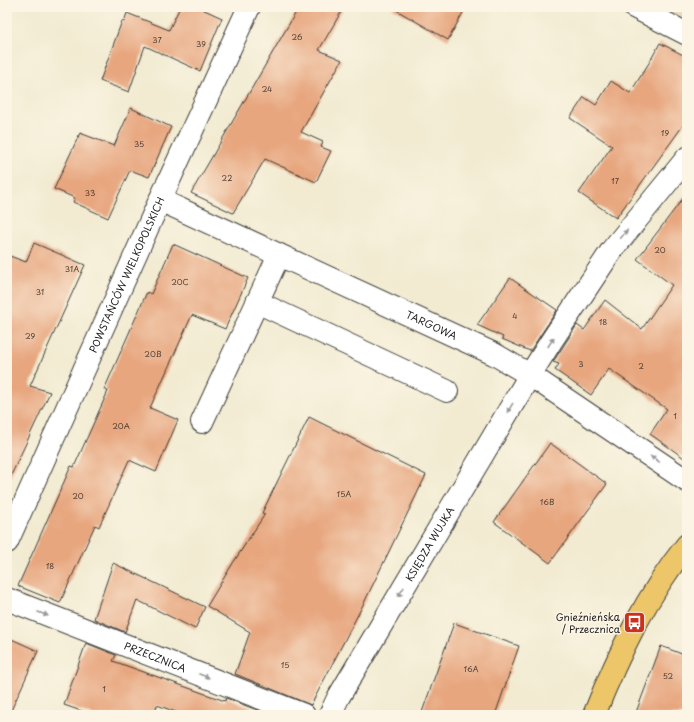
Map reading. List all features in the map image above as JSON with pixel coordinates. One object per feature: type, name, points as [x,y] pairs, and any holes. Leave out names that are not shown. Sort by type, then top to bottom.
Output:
[{"type":"main road","points":[[594,715],[617,660],[636,623],[658,585],[687,545]]},
{"type":"street","name":"POWSTAŃCÓW WIELKOPOLSKICH","points":[[7,542],[160,200],[249,7]]},
{"type":"street","points":[[634,7],[687,34]]},
{"type":"street","name":"KSIĘDZA WUJKA","points":[[330,715],[338,698],[530,375],[612,250],[687,158]]},
{"type":"street","name":"TARGOWA","points":[[160,200],[494,354],[530,375],[687,481]]},
{"type":"street","points":[[202,422],[279,255]]},
{"type":"street","points":[[257,302],[447,392]]},
{"type":"street","name":"PRZECZNICA","points":[[7,599],[304,715]]},
{"type":"shaded area","points":[[657,7],[687,7],[687,22]]},
{"type":"building","points":[[180,7],[198,7],[222,18],[200,71],[145,46],[129,92],[100,81],[122,21],[124,22],[127,13],[169,30]]},
{"type":"building","points":[[299,7],[344,7],[319,50],[342,60],[301,132],[323,142],[321,147],[331,151],[316,182],[265,159],[233,213],[191,193]]},
{"type":"building","points":[[391,7],[466,7],[448,40]]},
{"type":"building","points":[[660,43],[687,57],[687,120],[616,218],[579,193],[612,146],[570,118],[584,97],[596,105],[611,81],[630,93]]},
{"type":"building","points":[[131,108],[171,127],[149,177],[130,170],[108,218],[73,202],[75,198],[54,189],[80,133],[114,146]]},
{"type":"building","points":[[687,193],[687,460],[650,434],[667,409],[609,369],[591,395],[555,370],[559,364],[553,362],[577,325],[584,330],[605,300],[642,329],[672,285],[637,259]]},
{"type":"building","points":[[34,243],[85,265],[30,386],[50,392],[7,484],[7,255],[26,262]]},
{"type":"building","points":[[173,244],[248,278],[225,329],[192,315],[150,408],[178,420],[156,472],[129,460],[99,527],[95,525],[60,603],[18,586],[71,466],[74,467],[108,391],[104,390],[147,292],[151,294]]},
{"type":"building","points":[[510,278],[557,310],[530,351],[502,339],[503,337],[477,325]]},
{"type":"building","points":[[309,417],[426,475],[364,603],[311,705],[235,674],[250,632],[207,606],[265,514],[262,513]]},
{"type":"building","points":[[550,443],[607,484],[550,563],[494,522]]},
{"type":"building","points":[[113,563],[205,607],[195,629],[137,600],[125,632],[94,619]]},
{"type":"building","points":[[454,623],[519,646],[495,715],[421,715]]},
{"type":"building","points":[[7,637],[38,651],[9,715],[7,715]]},
{"type":"building","points":[[86,643],[116,655],[113,661],[225,701],[226,698],[270,715],[184,715],[157,705],[154,715],[93,715],[64,705]]},
{"type":"building","points":[[661,646],[687,656],[687,715],[635,715]]},
{"type":"place","name":"Gnieźnieńska / Przecznica","points":[[635,623]]}]
